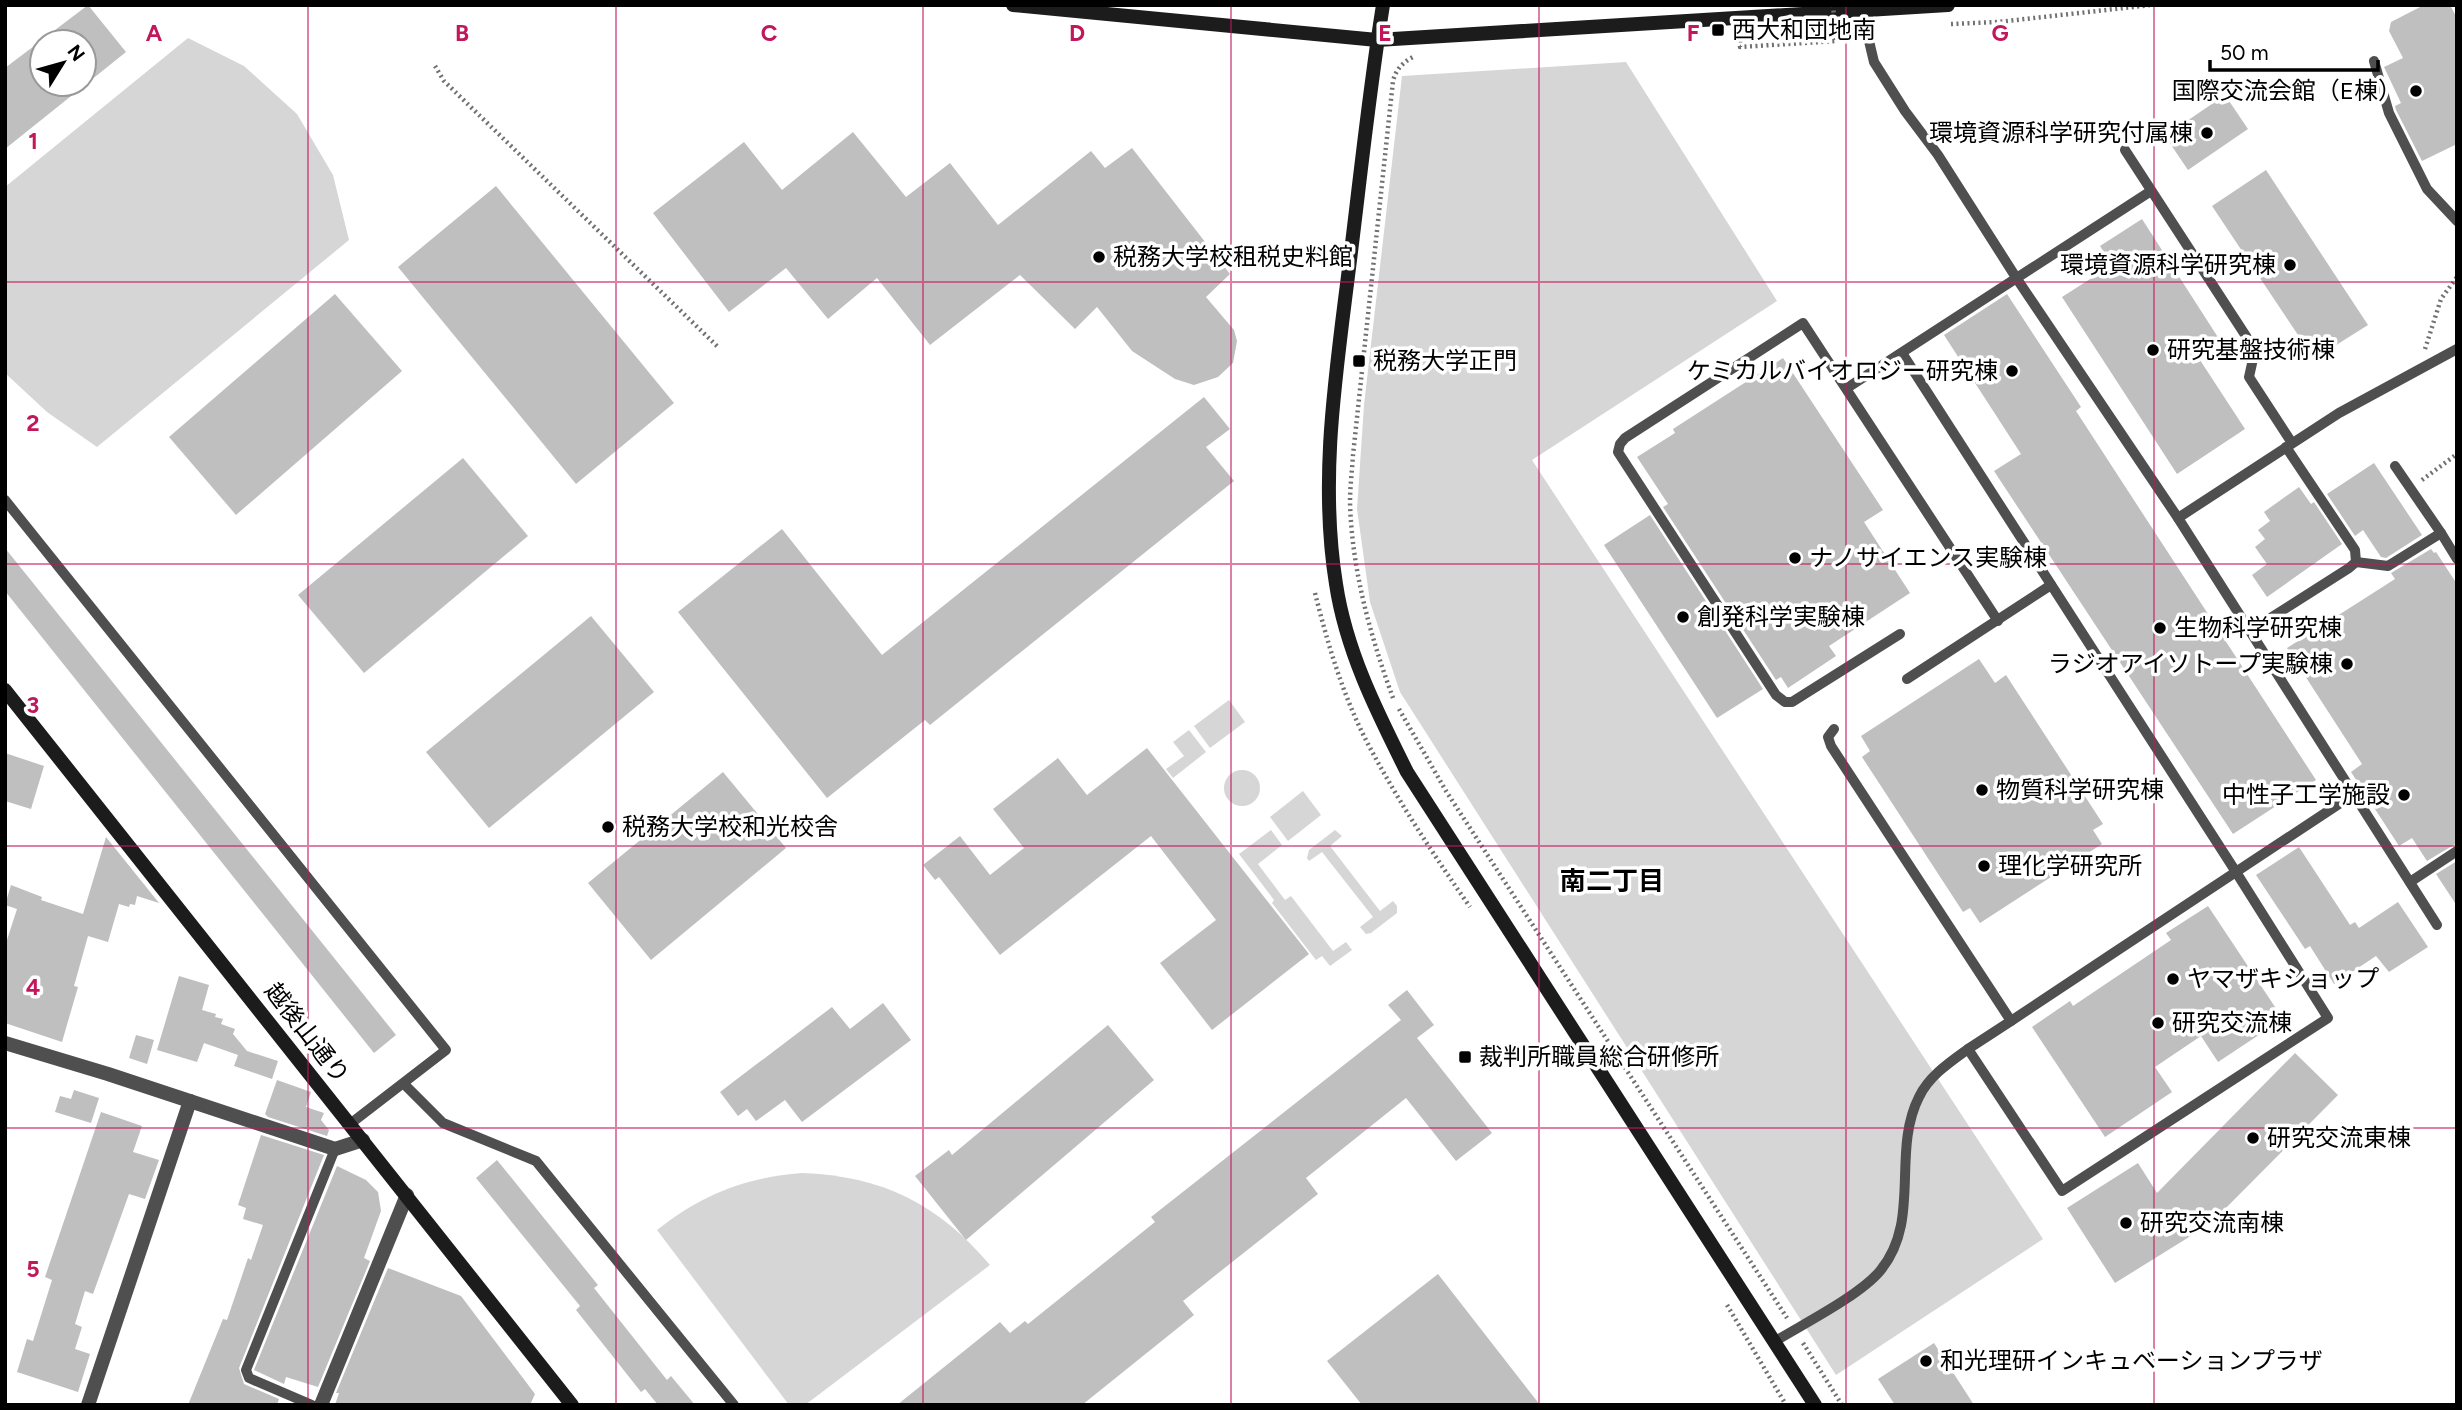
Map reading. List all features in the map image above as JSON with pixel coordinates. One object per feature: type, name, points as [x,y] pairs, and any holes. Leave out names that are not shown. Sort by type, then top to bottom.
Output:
[{"type":"street","points":[[1013,5],[1377,40],[1948,5]]},
{"type":"street","points":[[1383,5],[1330,439],[1328,519],[1336,586],[1352,650],[1376,710],[1407,772],[1815,1405]]},
{"type":"street","name":"越後山通り","points":[[5,690],[572,1405]]},
{"type":"street","points":[[5,1043],[335,1149],[363,1140]]},
{"type":"street","points":[[88,1405],[190,1101]]},
{"type":"street","points":[[321,1405],[407,1195]]},
{"type":"lane","points":[[1868,10],[1868,29],[1874,62],[2178,518],[2437,925]]},
{"type":"lane","points":[[2374,61],[2389,113],[2427,189],[2457,220]]},
{"type":"lane","points":[[2125,150],[2255,350],[2249,377],[2355,550],[2356,562]]},
{"type":"lane","points":[[1847,388],[2151,191]]},
{"type":"lane","points":[[1900,634],[1792,702],[1785,702],[1776,695],[1618,452],[1620,444],[1625,438],[1803,323],[1998,621]]},
{"type":"lane","points":[[2178,518],[2339,413],[2457,349]]},
{"type":"lane","points":[[1902,353],[2328,1018],[2062,1191],[1968,1049]]},
{"type":"lane","points":[[2395,466],[2457,559]]},
{"type":"lane","points":[[5,500],[446,1050],[350,1124]]},
{"type":"lane","points":[[2250,631],[2356,562],[2388,566],[2441,533]]},
{"type":"lane","points":[[1907,680],[2051,585]]},
{"type":"lane","points":[[1834,729],[1828,737],[1830,746],[2011,1021]]},
{"type":"lane","points":[[1774,1342],[1859,1289],[1880,1271],[1894,1250],[1902,1228],[1912,1114],[1919,1096],[1931,1079],[1968,1049],[2354,794]]},
{"type":"lane","points":[[2410,883],[2457,851]]},
{"type":"lane","points":[[404,1084],[443,1123],[536,1161],[734,1405]]},
{"type":"lane","points":[[312,1405],[249,1378],[246,1370],[335,1149]]},
{"type":"path","points":[[1740,35],[1740,47],[1836,41],[1833,5]]},
{"type":"path","points":[[1946,24],[2151,5]]},
{"type":"path","points":[[1830,31],[1868,29]]},
{"type":"path","points":[[1726,36],[1753,35]]},
{"type":"path","points":[[1421,54],[1406,60],[1395,73],[1393,81],[1353,454],[1350,504],[1355,554],[1365,609],[1379,659],[1394,700],[1415,741],[1446,791],[1842,1405]]},
{"type":"path","points":[[435,66],[443,81],[719,348]]},
{"type":"path","points":[[2424,352],[2441,299],[2457,277]]},
{"type":"path","points":[[2410,488],[2457,454]]},
{"type":"shaded area","points":[[188,38],[244,66],[297,114],[333,175],[349,240],[97,447],[47,412],[5,373],[5,187]]},
{"type":"shaded area","points":[[1626,62],[1777,301],[1532,460],[2043,1239],[1836,1375],[1400,692],[1370,602],[1357,509],[1364,405],[1402,76]]},
{"type":"shaded area","points":[[1229,700],[1245,722],[1210,748],[1194,726]]},
{"type":"shaded area","points":[[1189,730],[1206,752],[1173,778],[1166,769],[1184,756],[1173,742]]},
{"type":"shaded area","points":[[1242,770],[1254,776],[1260,788],[1254,800],[1242,806],[1230,800],[1224,788],[1230,776]]},
{"type":"shaded area","points":[[1303,791],[1321,815],[1288,841],[1270,817]]},
{"type":"shaded area","points":[[1271,830],[1282,845],[1258,864],[1285,900],[1291,896],[1333,951],[1346,942],[1352,950],[1330,966],[1322,956],[1316,960],[1239,854]]},
{"type":"shaded area","points":[[1335,830],[1342,836],[1330,846],[1380,911],[1393,901],[1397,906],[1397,913],[1371,933],[1366,934],[1360,927],[1373,917],[1322,852],[1309,861],[1307,858],[1309,850]]},
{"type":"shaded area","points":[[802,1173],[858,1180],[907,1197],[950,1225],[990,1265],[805,1405],[789,1405],[657,1230],[690,1207],[725,1190],[762,1179]]},
{"type":"building","points":[[88,5],[126,52],[98,74],[98,28],[58,28]]},
{"type":"building","name":"国際交流会館（E棟）","points":[[2424,5],[2450,5],[2457,18],[2457,144],[2422,161],[2396,110],[2395,106],[2401,103],[2384,67],[2403,58],[2389,31],[2391,22]]},
{"type":"building","points":[[28,51],[28,98],[69,98],[5,149],[5,68]]},
{"type":"building","name":"環境資源科学研究付属棟","points":[[2225,95],[2248,129],[2188,170],[2165,136]]},
{"type":"building","points":[[853,132],[906,197],[950,163],[998,225],[1091,151],[1105,168],[1132,148],[1230,274],[1206,297],[1234,330],[1237,341],[1233,363],[1218,377],[1194,385],[1175,379],[1132,351],[1097,307],[1075,329],[1020,275],[930,345],[877,278],[828,319],[786,268],[729,312],[653,213],[744,142],[782,190]]},
{"type":"building","name":"環境資源科学研究棟","points":[[2266,170],[2368,325],[2314,359],[2212,206]]},
{"type":"building","points":[[496,186],[674,403],[576,484],[398,267]]},
{"type":"building","name":"研究基盤技術棟","points":[[2142,219],[2221,342],[2198,357],[2245,429],[2177,474],[2062,297],[2112,265],[2100,246]]},
{"type":"building","points":[[335,294],[402,371],[236,515],[169,437]]},
{"type":"building","name":"生物科学研究棟","points":[[2007,294],[2081,407],[2076,411],[2316,780],[2233,834],[1994,471],[2021,454],[1944,335]]},
{"type":"building","name":"ナノサイエンス実験棟","points":[[1783,358],[1883,510],[1864,522],[1910,593],[1829,646],[1836,656],[1788,688],[1781,677],[1776,680],[1663,507],[1668,504],[1637,457],[1675,433],[1673,429]]},
{"type":"building","points":[[1204,397],[1230,429],[1206,447],[1234,481],[930,725],[925,720],[827,798],[678,612],[782,529],[882,655]]},
{"type":"building","points":[[463,458],[528,536],[364,673],[298,595]]},
{"type":"building","points":[[2374,463],[2422,535],[2386,558],[2381,557],[2363,530],[2355,536],[2327,494]]},
{"type":"building","points":[[2299,487],[2311,504],[2314,502],[2342,544],[2267,597],[2252,575],[2267,564],[2255,547],[2265,539],[2258,530],[2270,521],[2264,512]]},
{"type":"building","name":"創発科学実験棟","points":[[1650,515],[1763,689],[1717,718],[1604,545]]},
{"type":"building","points":[[5,548],[396,1035],[374,1053],[5,591]]},
{"type":"building","points":[[2431,549],[2436,552],[2457,584],[2457,843],[2427,861],[2412,838],[2399,846],[2351,772],[2362,764],[2287,648],[2395,579],[2391,573]]},
{"type":"building","points":[[591,616],[654,692],[489,828],[426,752]]},
{"type":"building","name":"物質科学研究棟","points":[[1979,659],[1995,683],[2006,675],[2103,824],[2093,830],[2102,844],[1980,923],[1970,908],[1963,912],[1862,757],[1870,751],[1861,736]]},
{"type":"building","points":[[1147,748],[1309,954],[1212,1030],[1160,963],[1216,920],[1151,836],[1000,955],[939,877],[935,880],[923,865],[960,836],[990,875],[1024,848],[993,809],[1058,758],[1087,795]]},
{"type":"building","points":[[5,753],[44,766],[31,809],[5,801]]},
{"type":"building","points":[[723,772],[786,848],[651,960],[588,883]]},
{"type":"building","points":[[106,837],[159,903],[137,896],[135,905],[130,904],[129,907],[119,904],[108,942],[88,936],[74,986],[78,987],[62,1042],[5,1023],[5,946],[17,909],[5,905],[11,885],[42,897],[41,900],[83,914]]},
{"type":"building","points":[[2299,847],[2350,925],[2355,922],[2359,928],[2398,902],[2428,947],[2389,972],[2376,956],[2334,984],[2310,946],[2305,949],[2256,875]]},
{"type":"building","points":[[2457,861],[2457,906],[2436,874]]},
{"type":"building","name":"研究交流棟","points":[[2208,906],[2283,1019],[2218,1062],[2201,1036],[2155,1067],[2172,1092],[2105,1137],[2032,1027],[2070,1001],[2073,1006],[2171,940],[2166,933]]},
{"type":"building","points":[[179,976],[209,985],[202,1010],[216,1014],[215,1017],[223,1019],[221,1024],[235,1029],[233,1034],[247,1051],[278,1061],[272,1079],[234,1066],[238,1055],[204,1043],[197,1062],[157,1050]]},
{"type":"building","points":[[1407,990],[1434,1025],[1417,1038],[1492,1133],[1456,1161],[1406,1098],[1306,1178],[1318,1194],[1183,1301],[1194,1315],[1082,1405],[897,1405],[1000,1322],[1010,1333],[1025,1321],[1028,1324],[1155,1222],[1151,1217],[1401,1020],[1388,1005]]},
{"type":"building","points":[[883,1003],[911,1040],[802,1122],[785,1100],[756,1121],[747,1109],[738,1116],[720,1092],[832,1007],[850,1029]]},
{"type":"building","points":[[1108,1025],[1154,1080],[966,1240],[915,1176],[949,1150],[952,1155]]},
{"type":"building","points":[[136,1035],[154,1040],[147,1064],[129,1058]]},
{"type":"building","points":[[2295,1053],[2338,1095],[2210,1224],[2115,1283],[2067,1208],[2138,1163],[2157,1193]]},
{"type":"building","points":[[277,1080],[311,1092],[306,1107],[324,1113],[321,1120],[329,1130],[327,1136],[265,1114]]},
{"type":"building","points":[[74,1090],[99,1098],[91,1123],[55,1112],[60,1096],[71,1099]]},
{"type":"building","points":[[101,1112],[142,1126],[133,1152],[159,1160],[145,1199],[129,1194],[93,1294],[85,1291],[75,1324],[82,1327],[75,1349],[90,1354],[78,1392],[17,1372],[27,1339],[33,1341],[52,1280],[45,1277]]},
{"type":"building","points":[[261,1135],[324,1155],[239,1368],[244,1384],[279,1399],[277,1405],[188,1405],[223,1319],[227,1320],[248,1258],[251,1260],[263,1225],[243,1219],[246,1208],[238,1205]]},
{"type":"building","points":[[497,1160],[598,1285],[594,1288],[667,1380],[671,1376],[695,1405],[658,1405],[645,1389],[641,1392],[576,1310],[580,1306],[476,1178]]},
{"type":"building","points":[[337,1166],[366,1180],[378,1192],[381,1211],[364,1258],[370,1261],[318,1387],[286,1377],[284,1384],[254,1370]]},
{"type":"building","points":[[388,1268],[461,1296],[535,1394],[530,1405],[335,1405],[339,1393],[336,1393]]},
{"type":"building","points":[[1438,1274],[1540,1405],[1362,1405],[1327,1361]]},
{"type":"building","name":"和光理研インキュベーションプラザ","points":[[1934,1343],[1974,1405],[1895,1405],[1878,1379]]},
{"type":"place","name":"西大和団地南","points":[[1718,30]]},
{"type":"place","name":"国際交流会館（E棟）","points":[[2416,91]]},
{"type":"place","name":"環境資源科学研究付属棟","points":[[2207,133]]},
{"type":"place","name":"税務大学校租税史料館","points":[[1099,257]]},
{"type":"place","name":"環境資源科学研究棟","points":[[2290,265]]},
{"type":"place","name":"研究基盤技術棟","points":[[2153,350]]},
{"type":"place","name":"税務大学正門","points":[[1359,361]]},
{"type":"place","name":"ケミカルバイオロジー研究棟","points":[[2012,371]]},
{"type":"place","name":"ナノサイエンス実験棟","points":[[1795,558]]},
{"type":"place","name":"創発科学実験棟","points":[[1683,617]]},
{"type":"place","name":"生物科学研究棟","points":[[2160,628]]},
{"type":"place","name":"ラジオアイソトープ実験棟","points":[[2347,664]]},
{"type":"place","name":"物質科学研究棟","points":[[1982,790]]},
{"type":"place","name":"中性子工学施設","points":[[2404,795]]},
{"type":"place","name":"税務大学校和光校舎","points":[[608,827]]},
{"type":"place","name":"理化学研究所","points":[[1984,866]]},
{"type":"place","name":"ヤマザキショップ","points":[[2173,979]]},
{"type":"place","name":"研究交流棟","points":[[2158,1023]]},
{"type":"place","name":"裁判所職員総合研修所","points":[[1465,1057]]},
{"type":"place","name":"研究交流東棟","points":[[2253,1138]]},
{"type":"place","name":"研究交流南棟","points":[[2126,1223]]},
{"type":"place","name":"和光理研インキュベーションプラザ","points":[[1926,1361]]},
{"type":"district","name":"南二丁目","points":[[1612,881]]}]
